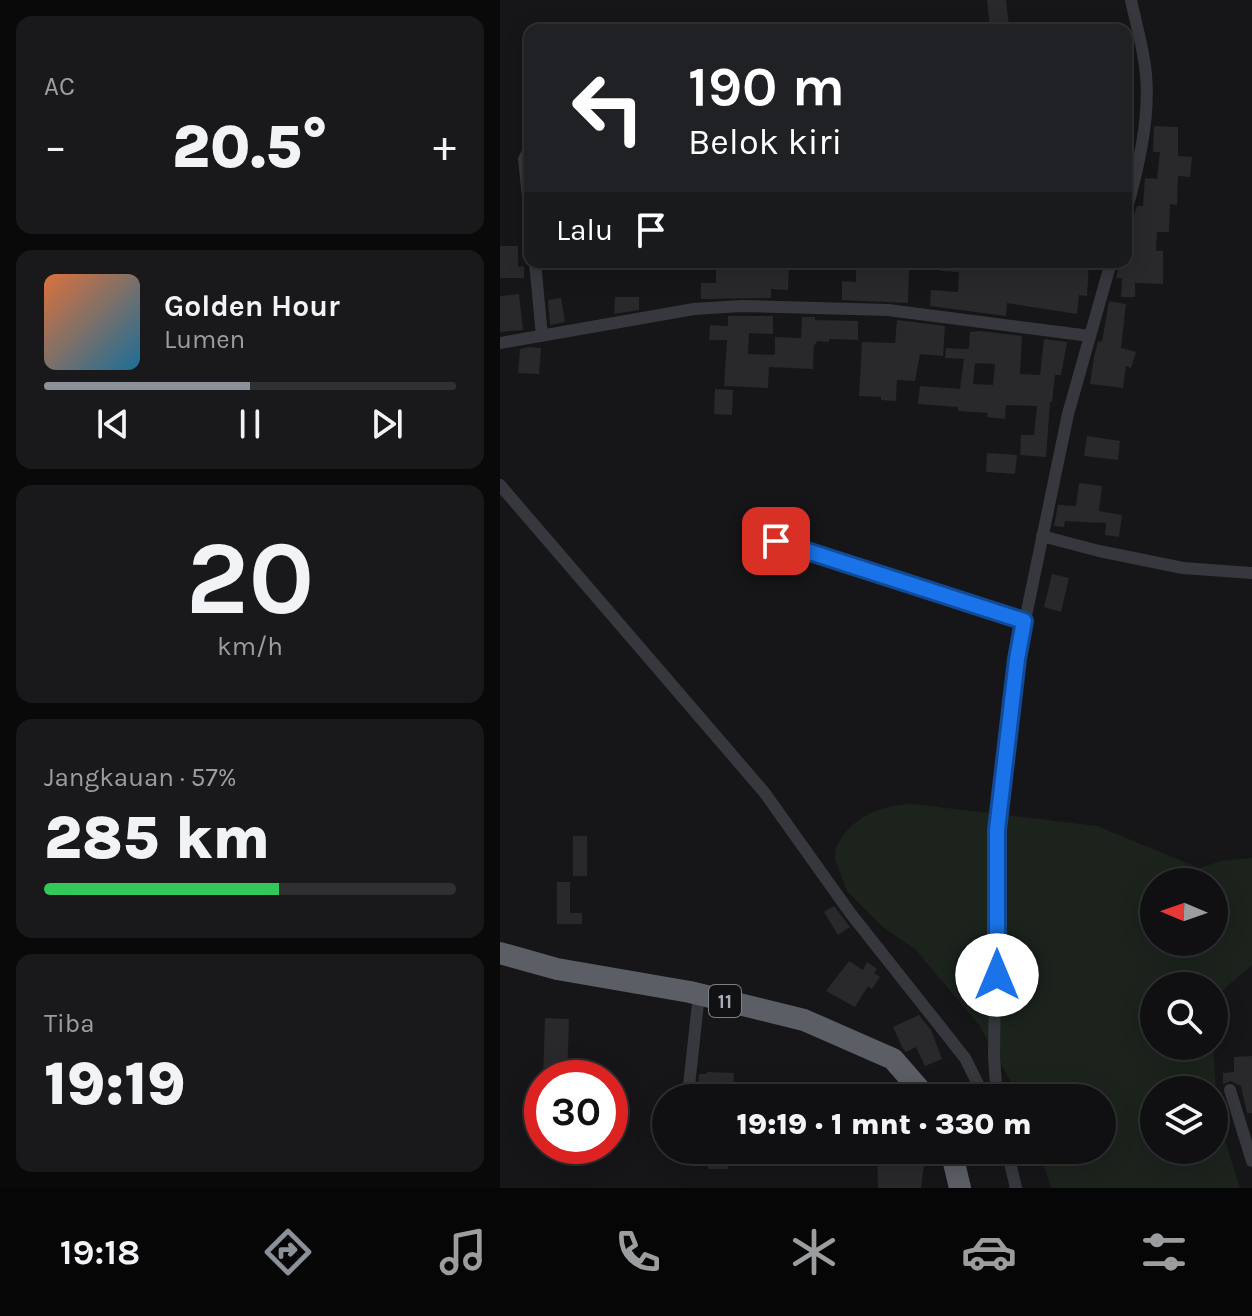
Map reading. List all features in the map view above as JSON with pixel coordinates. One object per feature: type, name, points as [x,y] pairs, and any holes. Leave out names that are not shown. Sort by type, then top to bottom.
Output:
[{"type":"highway","name":"11","points":[[500,953],[557,969],[699,994],[804,1020],[893,1059],[915,1084]]},
{"type":"highway","points":[[954,1164],[960,1188]]},
{"type":"street","points":[[1131,0],[1146,73],[1146,106],[1132,188]]},
{"type":"street","points":[[536,268],[542,336]]},
{"type":"street","points":[[996,1084],[997,830],[1017,659],[1068,414],[1109,268]]},
{"type":"street","points":[[500,343],[694,309],[742,306],[888,310],[1090,336]]},
{"type":"street","points":[[500,485],[764,792],[851,914],[965,1058],[978,1084]]},
{"type":"street","points":[[1042,536],[1183,568],[1252,573]]},
{"type":"street","points":[[776,541],[1024,621]]},
{"type":"street","points":[[689,1084],[699,994]]},
{"type":"street","points":[[1230,1090],[1252,1161]]},
{"type":"street","points":[[1010,1164],[1016,1188]]},
{"type":"shaded area","points":[[913,804],[1097,826],[1199,868],[1221,861],[1252,858],[1252,965],[1228,985],[1228,972],[1140,972],[1140,1060],[1214,1060],[1215,1076],[1140,1076],[1140,1164],[1228,1164],[1228,1150],[1240,1188],[1051,1188],[1043,1164],[1116,1164],[1116,1084],[1012,1084],[979,1025],[915,949],[883,927],[847,891],[835,859],[836,848],[849,828],[858,821],[889,807]]},
{"type":"building","points":[[987,0],[1006,0],[1009,24],[990,24]]},
{"type":"building","points":[[1154,126],[1178,127],[1178,156],[1192,157],[1190,177],[1178,176],[1177,205],[1170,204],[1169,232],[1157,232],[1156,251],[1163,251],[1163,284],[1135,283],[1135,297],[1121,297],[1122,278],[1116,278],[1118,268],[1132,268],[1132,218],[1137,206],[1143,206],[1145,178],[1157,179],[1160,152],[1153,152]]},
{"type":"building","points":[[500,246],[518,246],[518,267],[524,266],[524,278],[500,278]]},
{"type":"building","points":[[716,268],[789,268],[788,290],[771,289],[771,298],[701,299],[701,283],[716,283]]},
{"type":"building","points":[[856,268],[909,270],[908,303],[842,300],[842,281],[856,282]]},
{"type":"building","points":[[940,268],[1089,268],[1087,296],[1079,295],[1077,314],[1007,303],[1006,316],[930,306],[931,290],[958,292],[959,272],[940,271]]},
{"type":"building","points":[[519,294],[523,330],[500,332],[500,296]]},
{"type":"building","points":[[615,297],[639,297],[639,310],[614,314]]},
{"type":"building","points":[[561,298],[565,322],[550,325],[548,300]]},
{"type":"building","points":[[1109,301],[1126,304],[1121,348],[1136,352],[1131,368],[1126,366],[1123,388],[1090,384]]},
{"type":"building","points":[[728,316],[773,316],[773,334],[749,333],[748,354],[775,354],[775,337],[801,338],[802,317],[858,321],[858,340],[817,341],[814,344],[813,369],[769,367],[768,388],[724,386],[727,340],[709,340],[710,325],[728,326]]},
{"type":"building","points":[[897,320],[945,326],[943,356],[920,354],[915,381],[897,380],[896,401],[859,396],[862,342],[895,343]]},
{"type":"building","points":[[970,332],[1022,336],[1020,374],[1040,375],[1044,339],[1067,342],[1061,375],[1055,375],[1050,402],[1046,457],[1020,455],[1021,435],[1034,435],[1037,406],[1006,405],[1005,419],[987,417],[988,413],[958,411],[958,407],[918,404],[920,386],[960,389],[964,359],[945,358],[946,348],[969,348]],"holes":[[[975,363],[995,364],[993,385],[973,384]]]},
{"type":"building","points":[[541,348],[539,374],[518,373],[520,349]]},
{"type":"building","points":[[715,389],[733,390],[732,415],[714,414]]},
{"type":"building","points":[[1087,436],[1120,441],[1118,460],[1084,456]]},
{"type":"building","points":[[987,453],[1017,455],[1015,474],[986,472]]},
{"type":"building","points":[[1079,483],[1102,486],[1099,511],[1122,515],[1119,537],[1105,535],[1106,523],[1065,521],[1064,527],[1054,526],[1058,505],[1076,506]]},
{"type":"building","points":[[1052,574],[1069,578],[1061,612],[1044,607]]},
{"type":"building","points":[[573,836],[587,836],[587,876],[573,876]]},
{"type":"building","points":[[557,882],[570,882],[570,913],[582,913],[582,924],[557,924]]},
{"type":"building","points":[[834,906],[850,927],[838,935],[824,912]]},
{"type":"building","points":[[849,961],[863,970],[867,962],[877,969],[874,973],[880,977],[872,989],[868,986],[855,1007],[826,991]]},
{"type":"building","points":[[919,1015],[931,1030],[942,1059],[925,1066],[916,1047],[906,1052],[903,1049],[893,1027]]},
{"type":"building","points":[[545,1018],[569,1019],[568,1060],[544,1060]]},
{"type":"building","points":[[1252,1056],[1252,1113],[1247,1113],[1241,1086],[1228,1082],[1228,1076],[1223,1076],[1223,1073],[1234,1072],[1234,1057]]},
{"type":"building","points":[[734,1073],[734,1084],[698,1084],[699,1074]]},
{"type":"building","points":[[708,1164],[728,1164],[728,1169],[708,1169]]},
{"type":"building","points":[[877,1164],[924,1164],[921,1188],[878,1188]]},
{"type":"route","points":[[776,541],[1024,621],[997,830],[997,975]]}]
